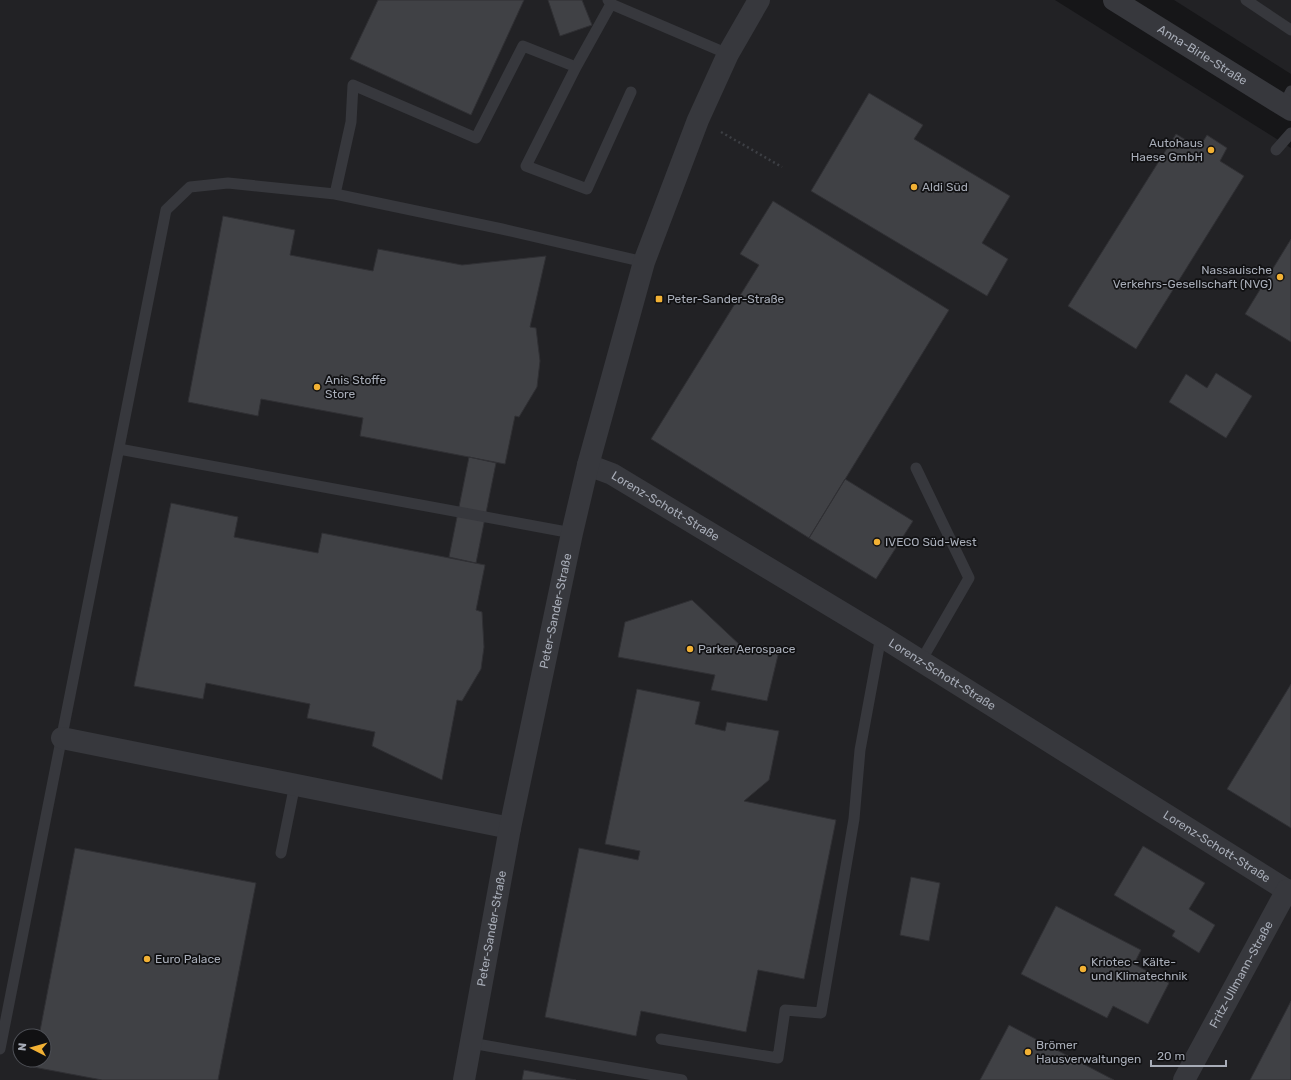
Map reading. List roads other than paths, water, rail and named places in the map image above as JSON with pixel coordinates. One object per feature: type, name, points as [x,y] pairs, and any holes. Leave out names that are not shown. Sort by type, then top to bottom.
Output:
[{"type":"street","name":"Peter-Sander-Straße","points":[[464,1080],[510,828],[572,533],[588,465],[644,262],[698,120],[728,54],[759,0]]},
{"type":"street","name":"Anna-Birle-Straße","points":[[1114,0],[1289,102]]},
{"type":"street","name":"Lorenz-Schott-Straße","points":[[588,465],[612,474],[881,636],[1289,891]]},
{"type":"street","points":[[62,738],[510,828]]},
{"type":"street","name":"Fritz-Ullmann-Straße","points":[[1184,1080],[1289,891]]},
{"type":"lane","points":[[1246,0],[1291,30]]},
{"type":"lane","points":[[631,92],[587,189],[526,166],[610,2],[728,54]]},
{"type":"lane","points":[[335,194],[351,122],[353,85],[476,138],[523,46],[576,67]]},
{"type":"lane","points":[[1276,150],[1291,133]]},
{"type":"lane","points":[[0,1049],[166,210],[190,187],[228,183],[335,194],[502,229],[644,262]]},
{"type":"lane","points":[[119,449],[572,533]]},
{"type":"lane","points":[[916,468],[969,578],[921,661]]},
{"type":"lane","points":[[661,1040],[778,1058],[785,1010],[820,1013],[854,819],[860,750],[881,636]]},
{"type":"lane","points":[[281,853],[296,784]]},
{"type":"lane","points":[[471,1043],[682,1080]]},
{"type":"place","name":"Autohaus Haese GmbH","points":[[1211,150]]},
{"type":"place","name":"Aldi Süd","points":[[914,187]]},
{"type":"place","name":"Nassauische Verkehrs-Gesellschaft (NVG)","points":[[1280,277]]},
{"type":"place","name":"Peter-Sander-Straße","points":[[659,299]]},
{"type":"place","name":"Anis Stoffe Store","points":[[317,387]]},
{"type":"place","name":"IVECO Süd-West","points":[[877,542]]},
{"type":"place","name":"Parker Aerospace","points":[[690,649]]},
{"type":"place","name":"Euro Palace","points":[[147,959]]},
{"type":"place","name":"Kriotec - Kälte- und Klimatechnik","points":[[1083,969]]},
{"type":"place","name":"Brömer Hausverwaltungen","points":[[1028,1052]]}]
